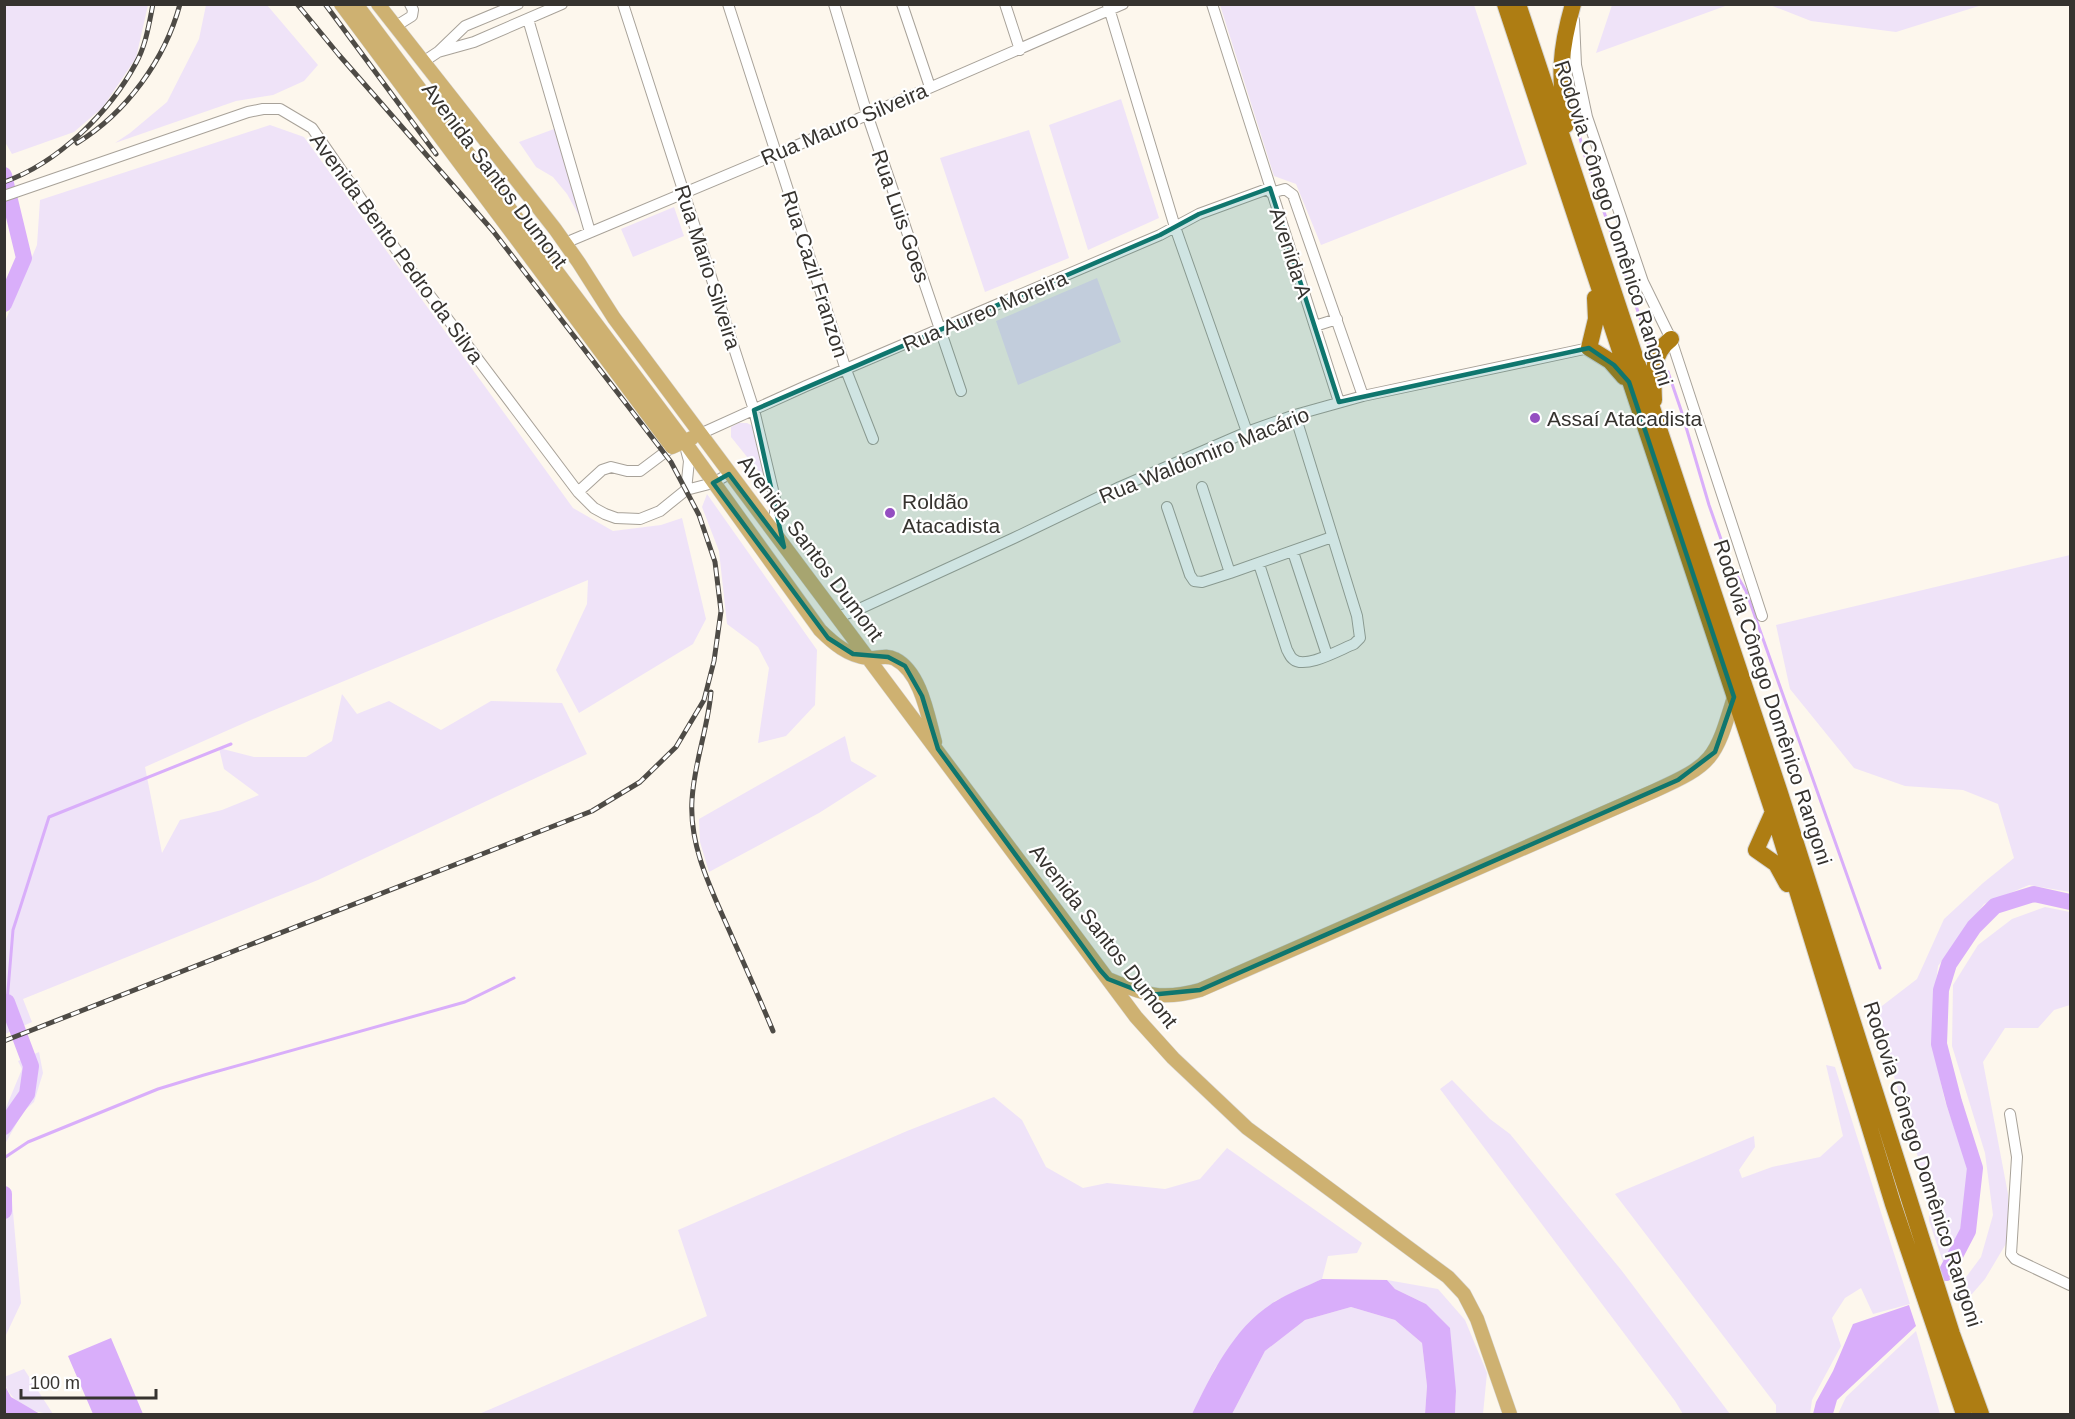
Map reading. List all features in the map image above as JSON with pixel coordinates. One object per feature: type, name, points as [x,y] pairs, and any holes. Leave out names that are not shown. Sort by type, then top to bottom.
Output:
[{"type":"highway","name":"Rodovia Cônego Domênico Rangoni","points":[[1504,4],[1773,812],[1893,1204],[1945,1336],[1981,1414]]},
{"type":"highway","name":"Rodovia Cônego Domênico Rangoni","points":[[1518,4],[1784,804],[1910,1200],[1964,1414]]},
{"type":"highway","points":[[1572,167],[1560,70],[1562,44],[1573,4]]},
{"type":"highway","points":[[1593,275],[1596,319],[1589,348],[1610,361],[1629,382]]},
{"type":"highway","points":[[1654,416],[1654,367],[1660,348],[1671,339]]},
{"type":"highway","points":[[1773,812],[1756,850],[1781,870],[1808,945],[1812,954],[1819,960]]},
{"type":"main road","name":"Avenida Santos Dumont","points":[[341,4],[678,444]]},
{"type":"main road","name":"Avenida Santos Dumont","points":[[356,4],[678,444]]},
{"type":"main road","name":"Avenida Santos Dumont","points":[[378,4],[565,243],[614,318],[729,474],[938,749],[1136,1017],[1173,1058],[1247,1128],[1448,1277],[1464,1294],[1477,1319],[1510,1414]]},
{"type":"main road","points":[[700,434],[678,444],[713,483],[820,630],[840,648],[867,658],[895,659],[909,671],[922,696],[938,749]]},
{"type":"main road","points":[[1108,979],[1149,995],[1176,996],[1200,990],[1654,791],[1697,770],[1707,761],[1719,743],[1734,697]]},
{"type":"street","points":[[396,26],[412,16],[410,4]]},
{"type":"street","points":[[438,52],[474,42],[562,4]]},
{"type":"street","name":"Rua Mario Silveira","points":[[623,4],[754,410],[776,503],[773,532]]},
{"type":"street","name":"Rua Cazil Franzon","points":[[728,4],[846,370],[873,439]]},
{"type":"street","name":"Rua Luis Goes","points":[[834,4],[867,114],[961,392]]},
{"type":"street","points":[[902,4],[930,87]]},
{"type":"street","points":[[1005,4],[1020,50]]},
{"type":"street","name":"Rua Mauro Silveira","points":[[565,243],[1020,50],[1109,7],[1123,4]]},
{"type":"street","points":[[1212,4],[1270,191]]},
{"type":"street","points":[[1573,4],[1576,65],[1587,117],[1643,282],[1671,339],[1762,616]]},
{"type":"street","points":[[423,62],[438,52],[465,26],[517,5]]},
{"type":"street","points":[[1109,7],[1175,227],[1247,432]]},
{"type":"street","points":[[528,19],[590,232]]},
{"type":"street","name":"Avenida Bento Pedro da Silva","points":[[4,196],[248,111],[262,108],[280,109],[312,128],[404,261],[578,492],[594,508],[616,518],[640,519],[660,511],[686,490],[713,483],[729,474]]},
{"type":"street","name":"Avenida A","points":[[1339,402],[1270,191],[1285,189],[1293,195],[1364,396]]},
{"type":"street","name":"Rua Aureo Moreira","points":[[700,434],[940,331],[1175,227],[1199,214],[1270,191]]},
{"type":"street","points":[[1298,275],[1318,267]]},
{"type":"street","points":[[1315,326],[1336,319]]},
{"type":"street","name":"Rua Waldomiro Macário","points":[[837,617],[1014,538],[1120,487],[1247,432],[1339,402],[1589,348]]},
{"type":"street","points":[[1259,564],[1287,650],[1293,660],[1309,662],[1354,644],[1360,638],[1357,616],[1295,415]]},
{"type":"street","points":[[578,492],[602,470],[611,467],[640,471],[678,444],[689,461],[686,490]]},
{"type":"street","points":[[1202,487],[1230,573]]},
{"type":"street","points":[[1167,507],[1194,581],[1202,582],[1259,564],[1332,537]]},
{"type":"street","points":[[1293,552],[1327,655]]},
{"type":"street","points":[[2010,1114],[2017,1158],[2011,1254],[2015,1259],[2070,1285]]},
{"type":"highlighted area","points":[[1270,188],[1339,402],[1589,348],[1614,365],[1629,382],[1734,697],[1715,752],[1678,780],[1200,990],[1149,995],[1108,979],[1100,970],[938,749],[922,696],[905,666],[888,657],[853,654],[828,638],[713,483],[729,474],[784,547],[754,410],[1160,235],[1199,214]]},
{"type":"shaded area","points":[[5,4],[148,5],[136,58],[103,107],[74,132],[12,154],[5,142]]},
{"type":"shaded area","points":[[1612,4],[1728,5],[1596,53]]},
{"type":"shaded area","points":[[206,5],[267,5],[318,65],[304,81],[273,95],[236,101],[115,143],[167,102],[199,39]]},
{"type":"shaded area","points":[[1220,5],[1474,5],[1527,164],[1321,245],[1296,184],[1274,176]]},
{"type":"shaded area","points":[[1770,5],[1982,5],[1896,32],[1811,21]]},
{"type":"shaded area","points":[[1121,99],[1159,218],[1088,250],[1049,125]]},
{"type":"shaded area","points":[[270,125],[304,137],[573,508],[613,531],[661,525],[682,518],[706,619],[693,644],[579,713],[556,670],[587,604],[588,580],[267,713],[145,767],[162,853],[180,820],[222,810],[259,795],[224,769],[219,748],[254,757],[306,757],[332,741],[342,694],[357,714],[389,701],[441,730],[491,701],[562,703],[587,754],[318,880],[23,999],[32,1022],[5,1034],[4,324],[37,245],[40,200]]},
{"type":"shaded area","points":[[554,129],[584,219],[582,221],[567,194],[553,177],[536,167],[519,142]]},
{"type":"shaded area","points":[[1029,130],[1069,258],[985,292],[940,158]]},
{"type":"shaded area","points":[[674,207],[684,236],[633,257],[621,229]]},
{"type":"shaded area","points":[[1097,278],[1121,342],[1018,385],[996,321]]},
{"type":"shaded area","points":[[739,423],[753,426],[765,475],[760,473],[731,437],[731,427]]},
{"type":"shaded area","points":[[707,494],[817,650],[815,705],[786,736],[758,743],[769,668],[758,647],[727,624],[719,551],[702,507]]},
{"type":"shaded area","points":[[2070,555],[2070,892],[2029,885],[1984,904],[1938,966],[1933,1007],[1934,1053],[1945,1101],[1968,1168],[1970,1190],[1966,1225],[1943,1262],[1929,1221],[1930,1198],[1893,1073],[1878,1009],[1917,979],[1944,919],[2014,858],[1998,804],[1963,790],[1905,786],[1854,768],[1790,689],[1776,625]]},
{"type":"shaded area","points":[[845,736],[851,761],[877,776],[819,813],[709,872],[700,842],[699,819]]},
{"type":"shaded area","points":[[2045,907],[2070,912],[2070,1005],[2054,1010],[2038,1028],[2005,1028],[1983,1062],[2008,1194],[2010,1237],[1985,1279],[1972,1294],[1952,1296],[1981,1257],[1993,1215],[1985,1153],[1952,1046],[1953,985],[1978,945],[2012,919]]},
{"type":"shaded area","points":[[39,1052],[43,1073],[34,1102],[23,1112],[5,1144],[5,1110],[22,1069],[18,1061]]},
{"type":"shaded area","points":[[1826,1065],[1835,1067],[1910,1304],[1873,1314],[1861,1288],[1845,1298],[1832,1318],[1841,1346],[1812,1400],[1810,1414],[1776,1414],[1776,1405],[1615,1194],[1754,1136],[1755,1147],[1739,1170],[1742,1178],[1772,1167],[1820,1157],[1843,1136]]},
{"type":"shaded area","points":[[1452,1080],[1490,1119],[1510,1134],[1622,1271],[1730,1414],[1683,1414],[1440,1089]]},
{"type":"shaded area","points":[[994,1097],[1022,1120],[1046,1167],[1083,1188],[1107,1183],[1165,1189],[1200,1179],[1227,1148],[1362,1243],[1357,1253],[1328,1256],[1322,1279],[1275,1301],[1215,1368],[1192,1414],[479,1414],[707,1316],[678,1230],[907,1131]]},
{"type":"shaded area","points":[[11,1189],[21,1303],[5,1337],[4,1191]]},
{"type":"shaded area","points":[[1322,1279],[1387,1280],[1395,1289],[1426,1304],[1450,1328],[1456,1391],[1455,1414],[1425,1414],[1427,1386],[1422,1343],[1395,1320],[1351,1307],[1305,1320],[1265,1351],[1232,1414],[1192,1414],[1226,1351],[1248,1323],[1276,1301]]},
{"type":"shaded area","points":[[1387,1280],[1438,1289],[1465,1320],[1487,1373],[1483,1414],[1455,1414],[1456,1391],[1426,1304],[1395,1289]]},
{"type":"shaded area","points":[[1909,1305],[1916,1326],[1837,1400],[1833,1414],[1813,1414],[1816,1402],[1833,1371],[1853,1324]]},
{"type":"shaded area","points":[[1351,1307],[1395,1320],[1422,1343],[1427,1386],[1425,1414],[1232,1414],[1265,1351],[1305,1320]]},
{"type":"shaded area","points":[[1916,1331],[1940,1414],[1838,1414],[1846,1397]]},
{"type":"shaded area","points":[[111,1338],[143,1414],[93,1414],[68,1356]]},
{"type":"shaded area","points":[[24,1369],[53,1414],[37,1411],[21,1404],[9,1392],[4,1377]]},
{"type":"shaded area","points":[[5,1386],[11,1397],[40,1414],[5,1414]]},
{"type":"waterway","points":[[1574,115],[1584,153],[1649,344],[1648,354],[1651,357]]},
{"type":"waterway","points":[[4,175],[24,258],[4,304]]},
{"type":"waterway","points":[[1662,367],[1668,372],[1729,562],[1746,591],[1880,968]]},
{"type":"waterway","points":[[7,1002],[13,930],[49,817],[231,744]]},
{"type":"waterway","points":[[1946,1273],[1968,1231],[1975,1168],[1939,1044],[1941,990],[1949,964],[1974,927],[1995,906],[2034,894],[2070,902]]},
{"type":"waterway","points":[[4,1158],[28,1142],[158,1089],[465,1002],[514,978]]},
{"type":"waterway","points":[[4,1003],[7,1002],[31,1066],[27,1094],[4,1127]]},
{"type":"waterway","points":[[4,1194],[4,1211]]},
{"type":"railway","points":[[4,182],[44,162],[63,149],[112,100],[142,49],[153,4]]},
{"type":"railway","points":[[77,143],[112,116],[141,83],[154,65],[164,45],[180,4]]},
{"type":"railway","points":[[4,1041],[592,811],[640,782],[676,747],[704,700],[714,661],[721,611],[715,562],[699,515],[671,462],[493,231],[297,4]]},
{"type":"railway","points":[[325,4],[436,154]]},
{"type":"railway","points":[[711,692],[693,786],[694,834],[709,883],[773,1031]]},
{"type":"place","name":"Assaí Atacadista","points":[[1535,418]]},
{"type":"place","name":"Roldão Atacadista","points":[[890,513]]}]
